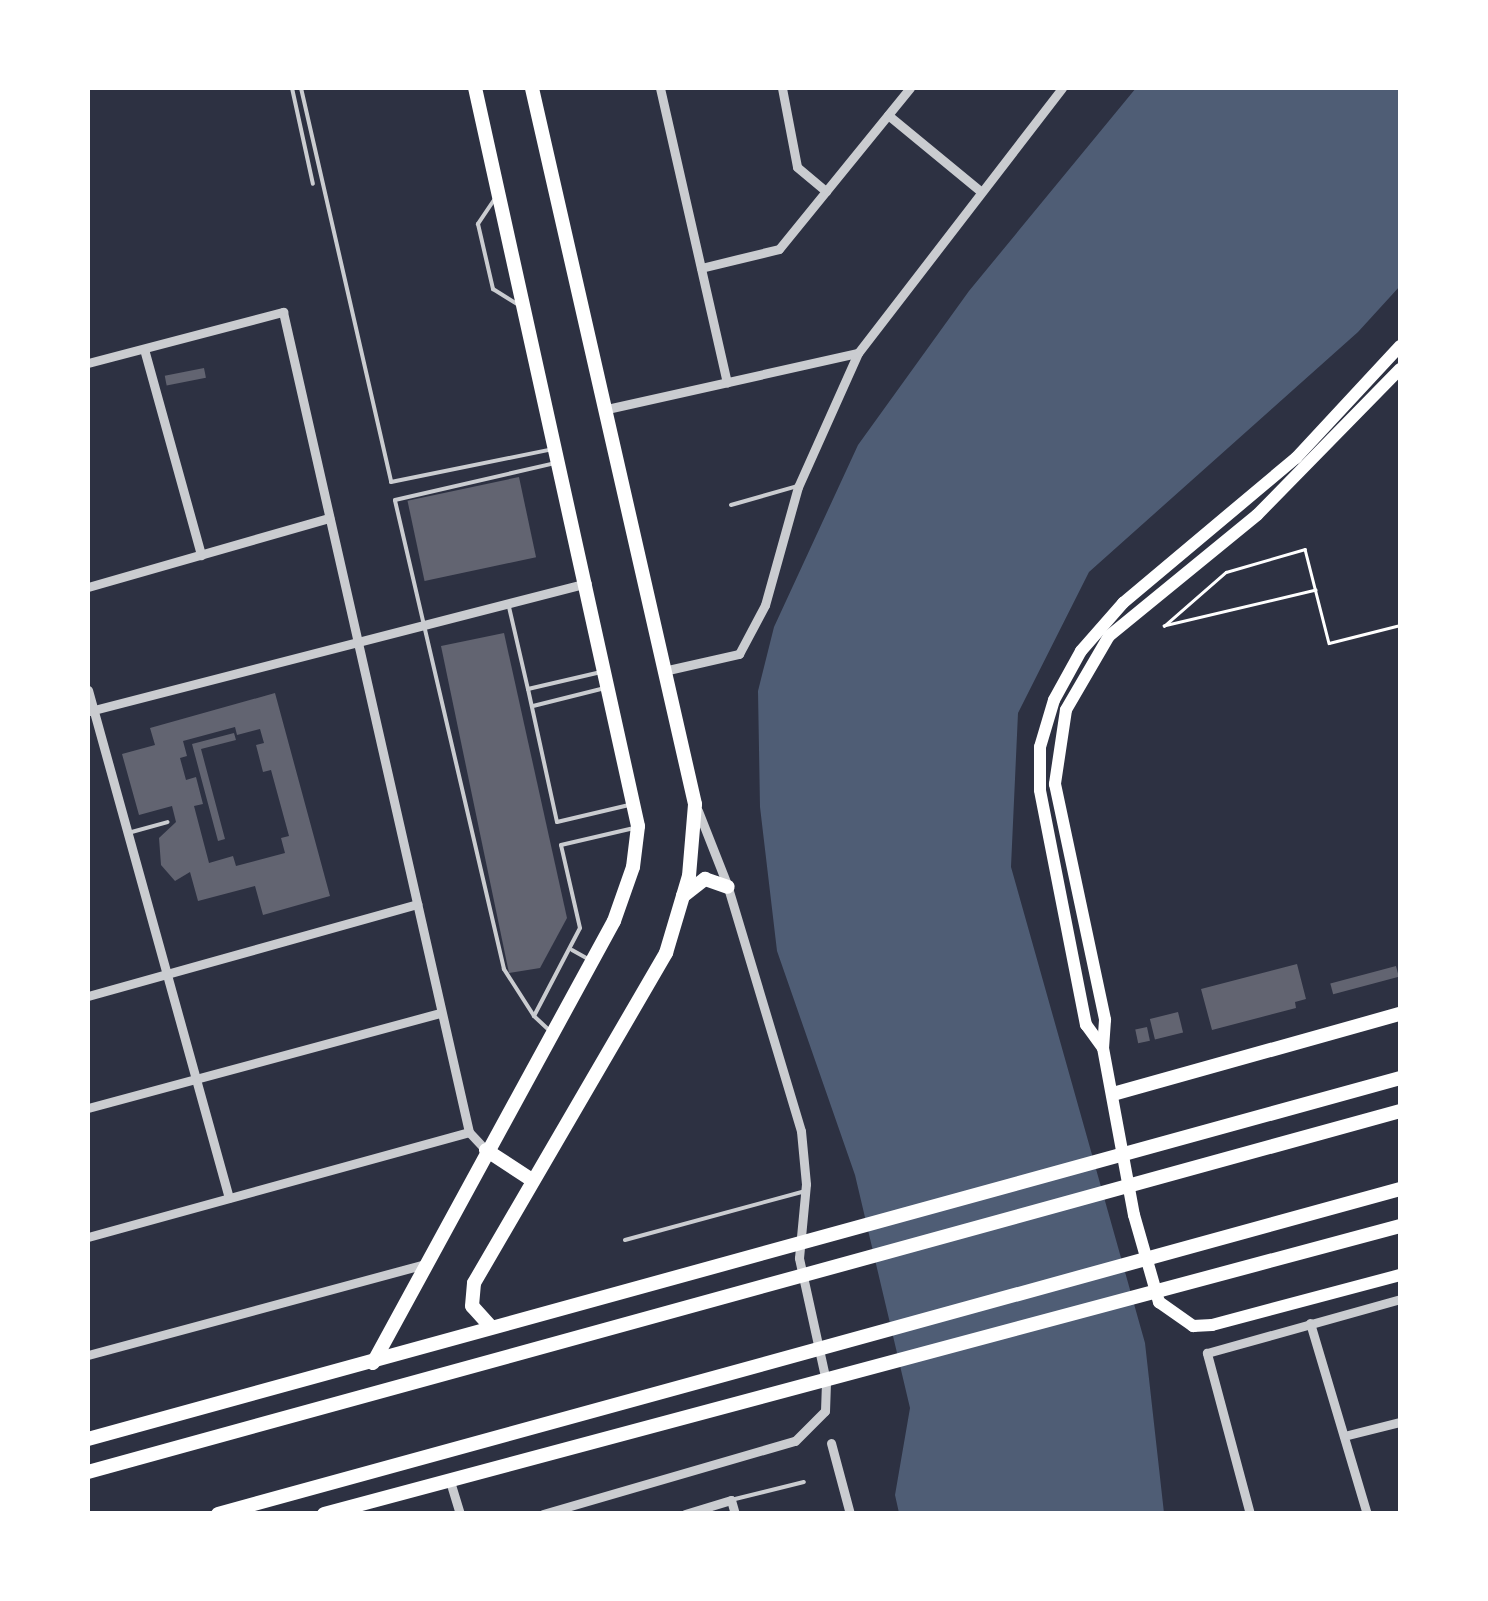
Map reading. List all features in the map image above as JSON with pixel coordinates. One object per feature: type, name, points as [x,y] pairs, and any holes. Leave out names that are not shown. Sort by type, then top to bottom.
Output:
[{"type":"main road","points":[[373,1363],[592,961],[633,867],[638,826],[608,670],[475,88]]},
{"type":"main road","points":[[491,1327],[477,1317],[471,1293],[532,1180],[666,953],[682,897],[696,804],[532,88]]},
{"type":"main road","points":[[1102,1048],[1086,1025],[1040,790],[1040,748],[1054,700],[1081,651],[1123,603],[1296,458],[1400,346]]},
{"type":"main road","points":[[1400,369],[1257,515],[1109,636],[1066,710],[1055,784],[1105,1020],[1102,1048],[1134,1216],[1159,1302],[1193,1326],[1212,1326],[1400,1275]]},
{"type":"main road","points":[[682,897],[706,878],[728,887]]},
{"type":"main road","points":[[1113,1094],[1400,1014]]},
{"type":"main road","points":[[88,1439],[1400,1078]]},
{"type":"main road","points":[[88,1472],[1400,1111]]},
{"type":"main road","points":[[486,1150],[532,1180]]},
{"type":"main road","points":[[218,1514],[1400,1190]]},
{"type":"main road","points":[[324,1514],[1400,1226]]},
{"type":"street","points":[[660,88],[727,382]]},
{"type":"street","points":[[782,88],[797,167],[826,191]]},
{"type":"street","points":[[701,268],[779,249],[910,88]]},
{"type":"street","points":[[668,670],[739,654],[765,605],[798,486],[858,353],[979,190],[1062,88]]},
{"type":"street","points":[[888,115],[979,190]]},
{"type":"street","points":[[88,363],[284,312],[468,1132],[486,1150]]},
{"type":"street","points":[[144,349],[201,554]]},
{"type":"street","points":[[607,409],[858,353]]},
{"type":"street","points":[[88,587],[329,518]]},
{"type":"street","points":[[90,711],[356,638],[587,583]]},
{"type":"street","points":[[88,690],[90,711],[128,833],[229,1198]]},
{"type":"street","points":[[543,1514],[783,1446],[819,1424],[826,1380],[799,1258],[805,1191],[800,1131],[728,887],[696,804]]},
{"type":"street","points":[[88,996],[417,904]]},
{"type":"street","points":[[88,1108],[440,1013]]},
{"type":"street","points":[[88,1237],[468,1132]]},
{"type":"street","points":[[88,1354],[426,1264]]},
{"type":"street","points":[[1250,1514],[1207,1353],[1400,1299]]},
{"type":"street","points":[[1310,1323],[1367,1514]]},
{"type":"street","points":[[1344,1436],[1400,1422]]},
{"type":"street","points":[[831,1443],[850,1514]]},
{"type":"street","points":[[449,1478],[460,1514]]},
{"type":"street","points":[[685,1514],[731,1500],[734,1514]]},
{"type":"lane","points":[[292,88],[313,184]]},
{"type":"lane","points":[[301,88],[391,482],[559,455]]},
{"type":"lane","points":[[499,192],[478,224],[494,290],[526,308]]},
{"type":"lane","points":[[552,1032],[534,1016],[504,969],[395,500],[559,455]]},
{"type":"lane","points":[[731,504],[798,486]]},
{"type":"lane","points":[[508,602],[557,822],[636,804]]},
{"type":"lane","points":[[528,689],[608,670]]},
{"type":"lane","points":[[531,707],[611,687]]},
{"type":"lane","points":[[128,833],[168,822]]},
{"type":"lane","points":[[534,1016],[572,950],[580,928],[561,845],[638,826]]},
{"type":"lane","points":[[572,950],[592,961]]},
{"type":"lane","points":[[624,1240],[805,1191]]},
{"type":"lane","points":[[731,1500],[804,1482]]},
{"type":"path","points":[[1316,590],[1164,626],[1226,572],[1305,549],[1316,590],[1329,643],[1400,624]]},
{"type":"water","points":[[1136,88],[1400,88],[1400,286],[1358,332],[1089,572],[1018,713],[1011,867],[1145,1343],[1164,1513],[899,1513],[895,1495],[910,1408],[855,1175],[777,951],[760,807],[758,691],[774,627],[858,445],[969,291]]},
{"type":"building","points":[[204,368],[206,378],[167,385],[165,376]]},
{"type":"building","points":[[519,477],[536,557],[425,581],[407,501]]},
{"type":"building","points":[[504,633],[567,918],[540,968],[509,973],[441,646]]},
{"type":"building","points":[[275,693],[330,896],[263,915],[255,886],[198,901],[190,872],[175,881],[161,865],[159,838],[176,822],[172,806],[139,815],[122,754],[155,745],[150,728]],"holes":[[[235,727],[237,735],[260,729],[264,743],[256,745],[263,772],[271,770],[289,836],[281,838],[285,853],[236,866],[233,856],[209,863],[194,806],[203,804],[196,777],[186,780],[180,758],[187,756],[183,741]]]},
{"type":"building","points":[[234,733],[236,740],[201,749],[225,839],[218,841],[192,744]]},
{"type":"building","points":[[1297,964],[1306,999],[1295,1002],[1296,1008],[1212,1030],[1201,989]]},
{"type":"building","points":[[1396,966],[1399,977],[1333,994],[1330,984]]},
{"type":"building","points":[[1178,1012],[1183,1032],[1155,1039],[1150,1019]]},
{"type":"building","points":[[1147,1027],[1150,1041],[1138,1043],[1135,1029]]}]
